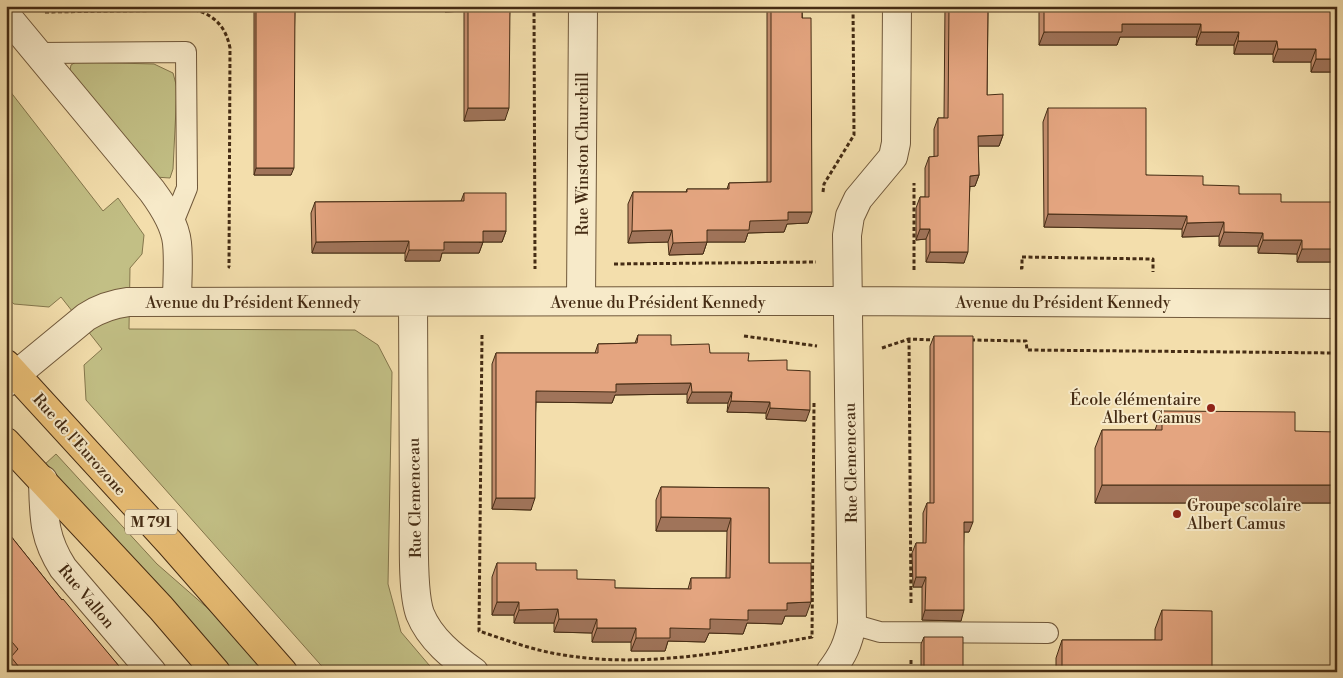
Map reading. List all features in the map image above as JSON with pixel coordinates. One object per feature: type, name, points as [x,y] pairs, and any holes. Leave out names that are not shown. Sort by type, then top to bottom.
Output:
[{"type":"main road","name":"Rue de l'Eurozone","points":[[9,374],[170,543],[283,672]]},
{"type":"main road","name":"M 791","points":[[6,442],[161,608],[216,672]]},
{"type":"street","name":"Rue Winston Churchill","points":[[581,301],[583,6]]},
{"type":"street","name":"Rue Clemenceau","points":[[852,672],[847,301],[848,235],[850,216],[858,199],[893,157],[896,144],[897,6]]},
{"type":"street","points":[[6,14],[164,208],[177,242],[177,302]]},
{"type":"street","name":"Avenue du Président Kennedy","points":[[9,374],[100,308],[128,302],[847,301],[1337,304]]},
{"type":"street","name":"Rue Clemenceau","points":[[413,302],[414,548],[416,592],[420,613],[429,630],[442,646],[474,672]]},
{"type":"street","name":"Rue Vallon","points":[[43,480],[44,521],[47,539],[53,553],[63,568],[152,672]]},
{"type":"street","name":"Rue Clemenceau","points":[[830,672],[848,644],[852,624]]},
{"type":"lane","points":[[37,52],[186,52],[187,188],[172,225]]},
{"type":"lane","points":[[852,624],[880,632],[1048,633]]},
{"type":"path","points":[[534,6],[534,302]]},
{"type":"path","points":[[823,193],[824,184],[854,135],[853,6]]},
{"type":"path","points":[[42,12],[196,10],[207,14],[220,24],[228,36],[230,48],[229,267],[239,267]]},
{"type":"path","points":[[911,633],[907,302],[914,270],[914,182]]},
{"type":"path","points":[[614,254],[614,264]]},
{"type":"path","points":[[1012,268],[1022,268],[1022,258],[1153,258],[1153,275]]},
{"type":"path","points":[[814,262],[815,346]]},
{"type":"path","points":[[525,266],[822,262]]},
{"type":"path","points":[[914,270],[924,270]]},
{"type":"path","points":[[482,327],[479,631],[552,653],[600,659],[660,658],[720,652],[812,637],[814,394]]},
{"type":"path","points":[[736,335],[815,346],[834,351],[873,350],[908,339],[938,340]]},
{"type":"path","points":[[967,340],[1026,341],[1027,350],[1337,353]]},
{"type":"shaded area","points":[[76,62],[154,64],[173,73],[177,88],[173,169],[170,178],[155,177],[70,70],[71,65]]},
{"type":"shaded area","points":[[6,86],[103,211],[118,198],[144,235],[142,254],[130,268],[129,329],[355,330],[378,345],[392,372],[388,584],[401,632],[435,672],[327,672],[86,400],[84,365],[102,349],[61,297],[49,307],[14,304],[6,297]]},
{"type":"shaded area","points":[[56,454],[157,564],[220,619],[272,672],[234,672],[44,465]]},
{"type":"building","points":[[256,6],[295,6],[294,168],[256,168]]},
{"type":"building","points":[[468,6],[510,6],[509,108],[468,108]]},
{"type":"building","points":[[771,6],[802,6],[802,18],[811,18],[812,212],[788,212],[788,220],[750,221],[749,230],[707,230],[707,242],[673,243],[672,230],[632,231],[633,192],[687,192],[687,189],[729,189],[729,183],[771,182]]},
{"type":"building","points":[[949,6],[988,6],[987,95],[1003,94],[1003,135],[978,136],[979,175],[970,176],[968,252],[930,252],[930,229],[920,229],[920,197],[929,197],[929,157],[938,156],[938,118],[948,118]]},
{"type":"building","points":[[1044,6],[1296,6],[1296,10],[1337,10],[1337,59],[1316,59],[1316,49],[1278,49],[1277,41],[1238,41],[1239,32],[1201,32],[1201,24],[1122,24],[1122,32],[1044,32]]},
{"type":"building","points":[[1048,108],[1146,108],[1146,175],[1203,176],[1203,185],[1239,186],[1239,194],[1281,194],[1281,202],[1337,202],[1336,249],[1302,249],[1302,240],[1263,240],[1263,233],[1224,232],[1224,222],[1187,223],[1187,216],[1048,214]]},
{"type":"building","points":[[464,193],[506,193],[506,231],[483,231],[483,242],[444,242],[444,250],[409,250],[409,241],[316,242],[315,202],[464,201]]},
{"type":"building","points":[[638,335],[671,335],[671,345],[709,344],[710,353],[749,353],[748,361],[787,360],[787,370],[810,371],[810,410],[770,408],[770,402],[731,401],[732,392],[692,392],[691,383],[616,384],[616,392],[536,391],[535,498],[496,498],[496,353],[598,353],[598,344],[637,343]]},
{"type":"building","points":[[934,336],[973,336],[973,522],[964,522],[964,610],[925,610],[926,577],[916,577],[916,543],[926,543],[927,503],[934,503]]},
{"type":"building","points":[[1162,411],[1295,412],[1295,431],[1337,432],[1337,485],[1102,485],[1102,430],[1162,430]]},
{"type":"building","points":[[661,487],[769,488],[769,563],[811,563],[811,602],[787,603],[787,610],[748,610],[748,620],[710,619],[710,629],[670,628],[670,638],[636,638],[636,628],[597,628],[597,619],[559,619],[558,609],[519,610],[519,602],[497,602],[497,563],[536,563],[536,570],[577,570],[577,579],[615,580],[615,588],[691,589],[691,578],[730,578],[731,518],[661,517]]},
{"type":"building","points":[[6,530],[62,600],[124,672],[23,672],[11,657],[18,649],[6,635]]},
{"type":"building","points":[[1162,610],[1212,611],[1212,672],[1062,672],[1062,640],[1162,640]]},
{"type":"building","points":[[924,637],[963,637],[963,672],[924,672]]},
{"type":"place","name":"École élémentaire Albert Camus","points":[[1211,408]]},
{"type":"place","name":"Groupe scolaire Albert Camus","points":[[1177,514]]}]
